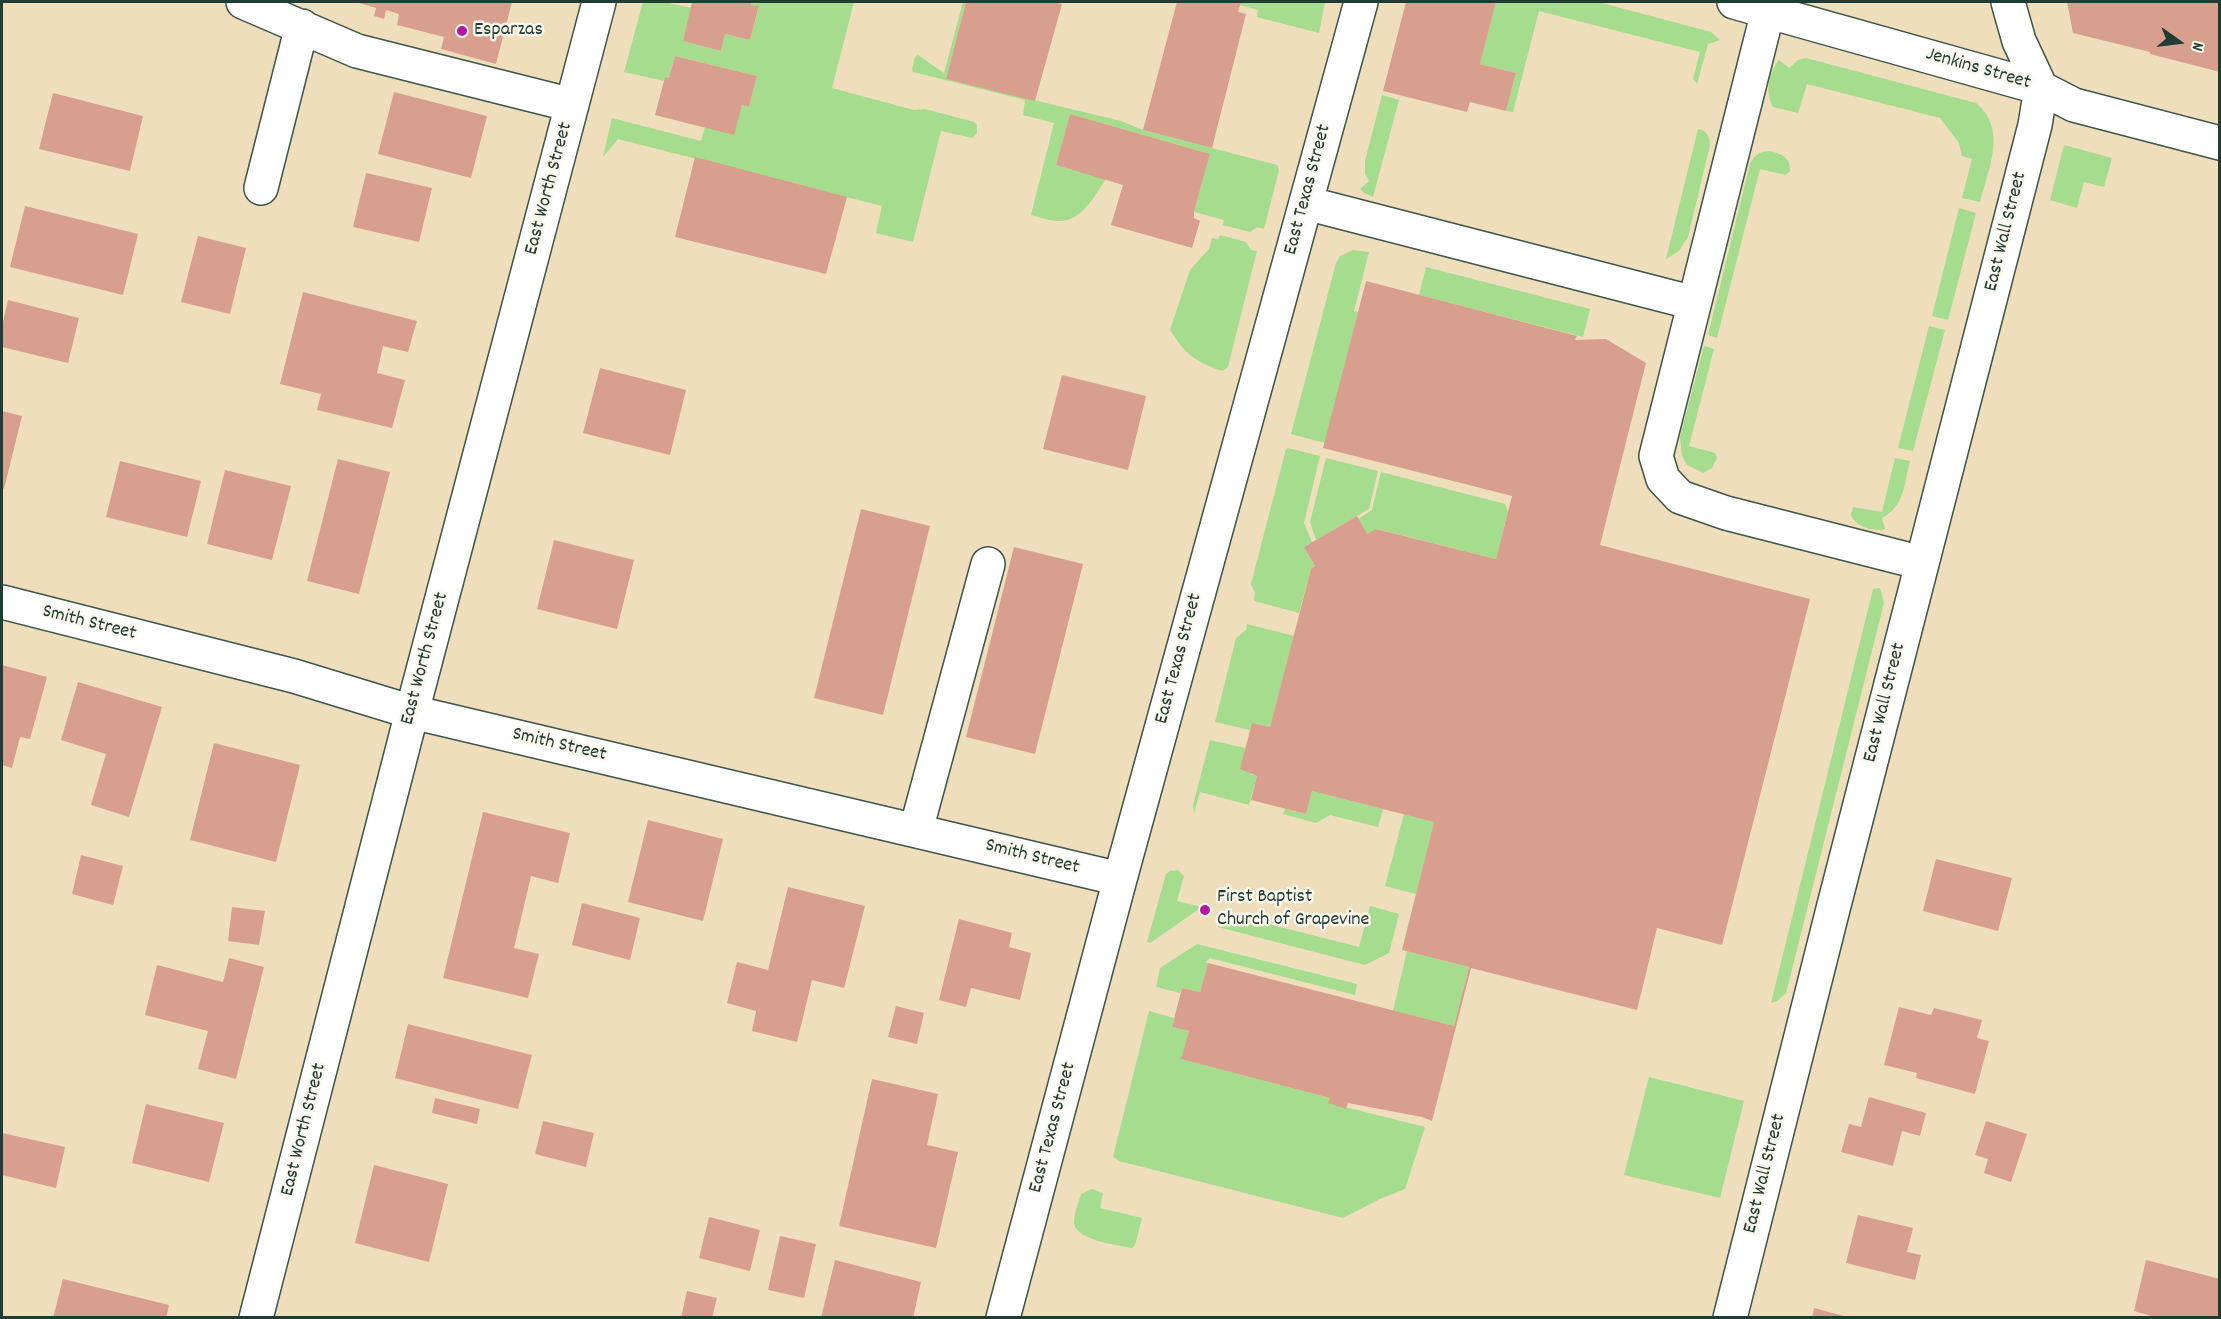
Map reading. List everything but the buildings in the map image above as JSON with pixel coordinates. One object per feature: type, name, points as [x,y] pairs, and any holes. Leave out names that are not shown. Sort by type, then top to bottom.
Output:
[{"type":"street","points":[[243,2],[357,51],[572,105]]},
{"type":"street","name":"East Worth Street","points":[[256,1317],[599,2]]},
{"type":"street","name":"East Texas Street","points":[[1004,1317],[1120,879],[1361,2]]},
{"type":"street","name":"Jenkins Street","points":[[1734,2],[2041,88],[2074,105],[2220,143]]},
{"type":"street","points":[[2008,2],[2019,41],[2041,88]]},
{"type":"street","points":[[1768,11],[1656,456],[1663,479],[1680,497],[1704,507],[1922,563]]},
{"type":"street","points":[[261,188],[302,26]]},
{"type":"street","name":"East Wall Street","points":[[1730,1317],[2035,125],[2041,88]]},
{"type":"street","points":[[1306,203],[1694,303]]},
{"type":"street","points":[[916,830],[988,564]]},
{"type":"street","name":"Smith Street","points":[[2,602],[294,676],[412,712],[1120,879]]},
{"type":"green space","points":[[643,2],[665,2],[691,8],[683,41],[721,51],[725,34],[750,40],[759,7],[751,5],[752,2],[854,2],[832,88],[914,110],[925,109],[974,122],[977,125],[977,133],[972,138],[941,131],[913,242],[876,233],[882,206],[618,139],[603,157],[612,118],[701,141],[705,127],[742,105],[749,107],[757,76],[675,56],[669,78],[665,77],[664,81],[624,72]]},
{"type":"green space","points":[[963,2],[966,2],[946,79],[1121,121],[1143,130],[1277,165],[1279,170],[1264,229],[1257,227],[1250,232],[1223,225],[1224,220],[1194,212],[1210,154],[1070,114],[1056,165],[1106,179],[1092,200],[1081,213],[1074,217],[1055,221],[1031,215],[1054,123],[1023,115],[1025,100],[913,72],[912,69],[915,57],[918,55],[944,73]]},
{"type":"green space","points":[[1241,2],[1325,2],[1319,33],[1257,17],[1258,10],[1240,5]]},
{"type":"green space","points":[[1496,2],[1598,2],[1711,32],[1720,40],[1708,44],[1697,84],[1693,79],[1700,52],[1539,11],[1513,112],[1506,111],[1516,73],[1480,64]]},
{"type":"green space","points":[[1806,58],[1976,103],[1986,113],[1993,137],[1991,163],[1980,202],[1962,198],[1972,159],[1962,156],[1959,143],[1940,118],[1807,84],[1798,113],[1773,107],[1768,89],[1775,65],[1779,60],[1789,68],[1798,60]]},
{"type":"green space","points":[[1382,95],[1399,100],[1373,197],[1360,189],[1369,181],[1365,174],[1365,161]]},
{"type":"green space","points":[[1698,129],[1707,134],[1710,145],[1688,237],[1679,251],[1666,259]]},
{"type":"green space","points":[[2064,145],[2112,158],[2104,187],[2084,182],[2077,208],[2050,200]]},
{"type":"green space","points":[[1770,151],[1778,153],[1789,162],[1790,171],[1785,175],[1760,169],[1717,338],[1708,335],[1750,164],[1758,154]]},
{"type":"green space","points":[[1959,208],[1976,213],[1948,320],[1932,316]]},
{"type":"green space","points":[[1220,235],[1246,242],[1251,250],[1257,251],[1228,367],[1223,371],[1198,361],[1181,345],[1170,330],[1190,270],[1209,249],[1212,238],[1218,239]]},
{"type":"green space","points":[[1353,250],[1369,252],[1354,311],[1358,312],[1325,443],[1291,434],[1336,263],[1340,256]]},
{"type":"green space","points":[[1426,267],[1590,309],[1583,337],[1419,295]]},
{"type":"green space","points":[[1929,326],[1945,330],[1913,451],[1898,448]]},
{"type":"green space","points":[[1704,346],[1714,349],[1689,446],[1715,453],[1717,458],[1712,468],[1703,473],[1687,465],[1682,456],[1680,437]]},
{"type":"green space","points":[[1288,448],[1320,456],[1304,523],[1312,542],[1304,547],[1315,566],[1311,569],[1299,613],[1254,601],[1255,593],[1251,584]]},
{"type":"green space","points":[[1326,458],[1378,471],[1369,509],[1316,540],[1310,522]]},
{"type":"green space","points":[[1895,458],[1910,461],[1905,486],[1899,501],[1890,513],[1882,518],[1885,529],[1870,529],[1856,523],[1851,515],[1853,507],[1882,512]]},
{"type":"green space","points":[[1381,472],[1505,504],[1508,511],[1496,559],[1377,529],[1367,534],[1358,519],[1372,510]]},
{"type":"green space","points":[[1880,588],[1884,603],[1786,993],[1771,1003],[1873,589]]},
{"type":"green space","points":[[1247,624],[1294,636],[1270,727],[1252,723],[1250,730],[1215,722],[1236,638],[1246,630]]},
{"type":"green space","points":[[1210,740],[1245,748],[1250,774],[1257,776],[1249,805],[1200,792],[1194,814],[1193,805]]},
{"type":"green space","points":[[1312,791],[1383,809],[1378,827],[1330,815],[1316,823],[1283,814],[1285,809],[1306,814]]},
{"type":"green space","points":[[1404,814],[1434,822],[1416,894],[1385,886]]},
{"type":"green space","points":[[1178,870],[1184,876],[1177,901],[1202,907],[1150,943],[1147,942],[1166,874]]},
{"type":"green space","points":[[1370,906],[1399,914],[1389,953],[1365,965],[1218,927],[1221,912],[1359,947]]},
{"type":"green space","points":[[1197,944],[1357,984],[1355,995],[1210,958],[1206,962],[1208,963],[1200,992],[1182,988],[1180,993],[1156,987],[1160,968]]},
{"type":"green space","points":[[1407,951],[1469,967],[1454,1026],[1393,1011]]},
{"type":"green space","points":[[1149,1011],[1174,1018],[1172,1027],[1189,1031],[1182,1059],[1330,1098],[1329,1103],[1425,1127],[1405,1189],[1343,1218],[1119,1161],[1113,1157]]},
{"type":"green space","points":[[1649,1077],[1744,1101],[1720,1198],[1624,1175]]},
{"type":"green space","points":[[1092,1189],[1103,1193],[1100,1208],[1142,1218],[1135,1245],[1132,1248],[1097,1241],[1076,1228],[1074,1219],[1081,1194]]},
{"type":"place","name":"Esparzas","points":[[462,31]]},
{"type":"place","name":"First Baptist Church of Grapevine","points":[[1205,910]]}]
